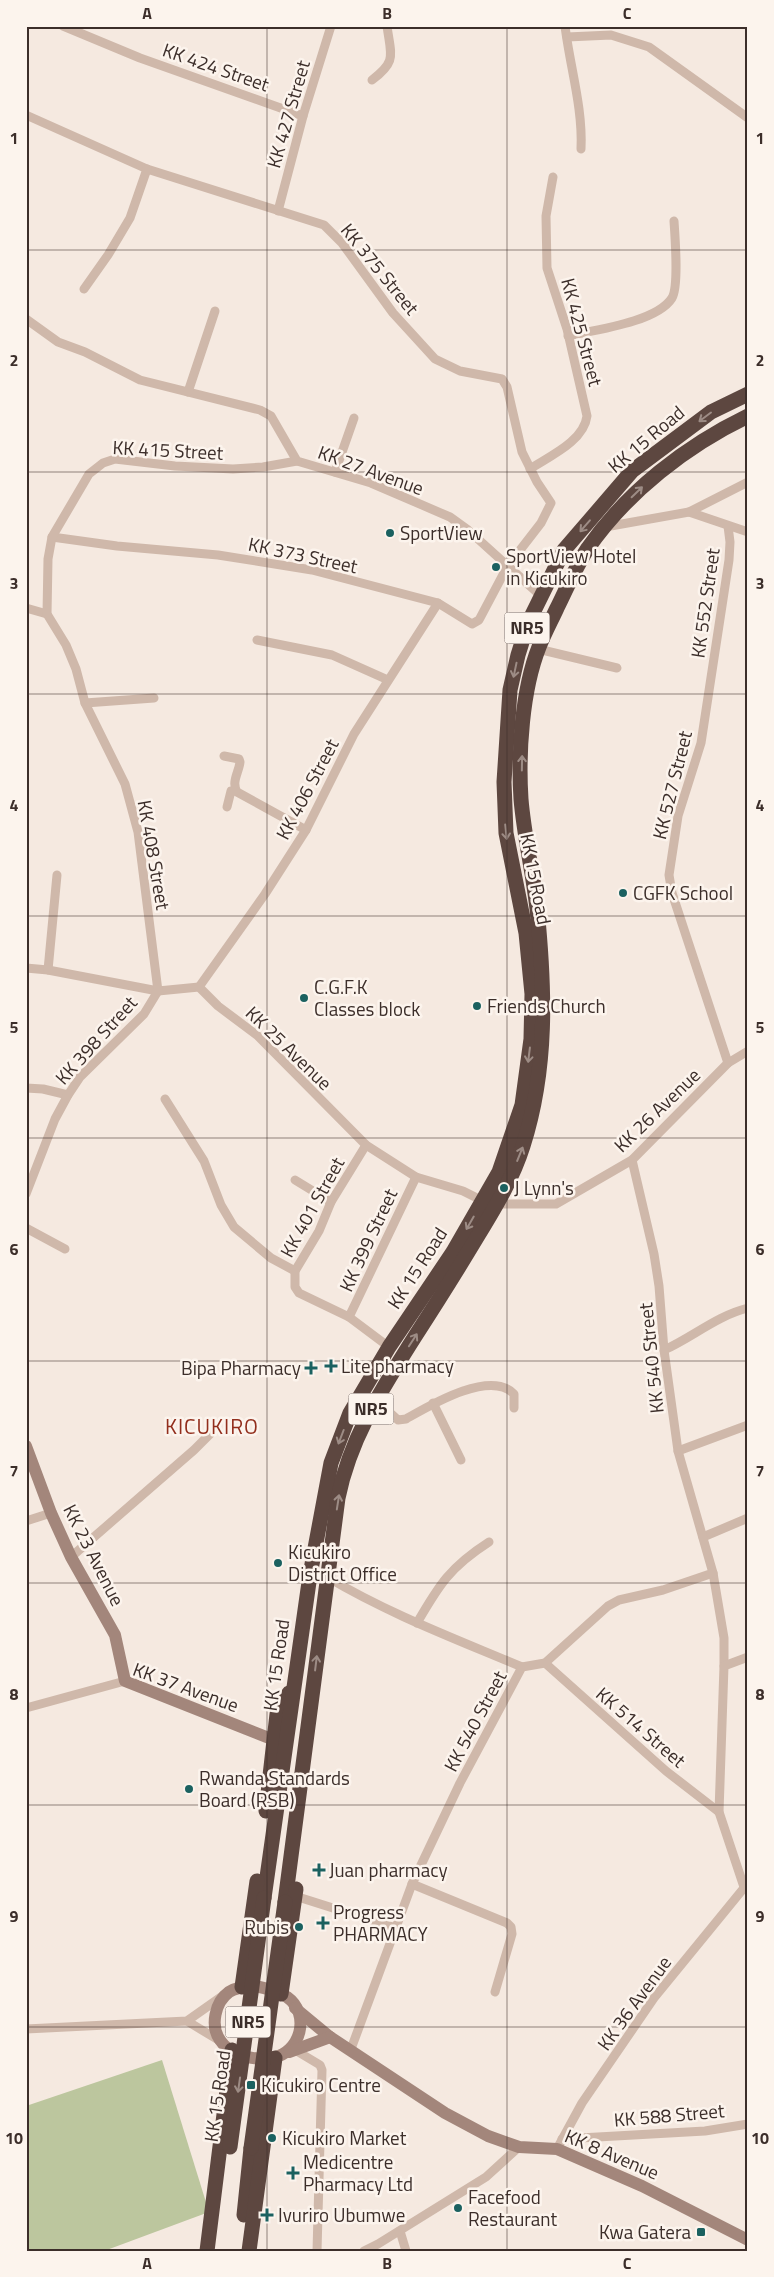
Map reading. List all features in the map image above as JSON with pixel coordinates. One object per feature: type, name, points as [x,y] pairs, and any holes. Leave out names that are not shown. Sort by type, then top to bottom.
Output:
[{"type":"highway","name":"KK 15 Road","points":[[217,2251],[293,1685],[310,1575],[331,1463],[350,1413],[389,1347],[453,1252],[499,1172],[522,1105],[532,1039],[530,954],[506,833],[504,782],[510,690],[520,647],[528,623],[564,550],[632,471],[711,412],[748,394]]},
{"type":"highway","name":"KK 15 Road","points":[[240,2251],[251,2148],[290,1899],[312,1694],[327,1577],[338,1498],[346,1463],[375,1399],[498,1204],[522,1148],[533,1107],[542,1054],[544,992],[541,950],[521,797],[523,731],[528,686],[538,649],[587,550],[605,527],[637,492],[670,464],[709,436],[748,416]]},
{"type":"highway","points":[[541,596],[559,605]]},
{"type":"highway","points":[[482,1201],[498,1204]]},
{"type":"highway","points":[[235,1990],[262,1846],[277,1714],[293,1685]]},
{"type":"highway","points":[[280,1994],[290,1899]]},
{"type":"highway","points":[[207,2251],[226,2046]]},
{"type":"highway","points":[[249,2251],[286,2053]]},
{"type":"main road","name":"KK 23 Avenue","points":[[26,1446],[51,1513],[71,1557],[115,1635],[125,1681]]},
{"type":"main road","name":"KK 37 Avenue","points":[[125,1681],[274,1740]]},
{"type":"main road","points":[[286,2053],[300,2032],[301,2021],[290,2000],[264,1988],[235,1990],[218,2004],[215,2014],[216,2033],[226,2046],[263,2059],[286,2053],[330,2037]]},
{"type":"main road","name":"KK 8 Avenue","points":[[295,2008],[330,2037],[351,2049],[445,2113],[488,2136],[519,2147],[560,2144],[748,2240]]},
{"type":"street","name":"KK 424 Street","points":[[63,26],[140,58],[303,116]]},
{"type":"street","name":"KK 427 Street","points":[[278,211],[303,116],[331,26]]},
{"type":"street","points":[[372,80],[387,68],[390,62],[386,26]]},
{"type":"street","points":[[565,26],[582,134],[581,149]]},
{"type":"street","points":[[566,36],[610,35],[649,47],[748,118]]},
{"type":"street","name":"KK 375 Street","points":[[26,115],[147,169],[324,226],[342,243],[393,313],[435,359],[460,371],[502,380],[507,388],[522,452],[551,503],[541,523],[507,567]]},
{"type":"street","points":[[84,289],[108,255],[130,218],[147,169]]},
{"type":"street","name":"KK 425 Street","points":[[530,469],[577,437],[586,422],[587,416],[568,336],[547,268],[546,216],[553,177]]},
{"type":"street","points":[[568,336],[656,313],[672,298],[675,282],[674,221]]},
{"type":"street","points":[[188,392],[215,310]]},
{"type":"street","name":"KK 27 Avenue","points":[[26,319],[58,342],[85,352],[140,380],[260,410],[271,416],[296,461],[371,483],[450,517],[468,530],[541,596]]},
{"type":"street","points":[[335,472],[354,418]]},
{"type":"street","name":"KK 415 Street","points":[[47,614],[48,559],[52,537],[89,474],[103,463],[115,459],[175,466],[233,469],[263,467],[296,461]]},
{"type":"street","points":[[605,527],[689,512],[748,482]]},
{"type":"street","points":[[689,512],[748,532]]},
{"type":"street","name":"KK 552 Street","points":[[709,684],[729,560],[730,542],[728,526]]},
{"type":"street","name":"KK 373 Street","points":[[52,537],[117,546],[218,555],[312,570],[438,603],[472,624],[480,620],[507,567]]},
{"type":"street","name":"KK 406 Street","points":[[198,987],[254,910],[306,830],[354,734],[438,603]]},
{"type":"street","points":[[26,608],[47,614],[66,645],[76,669],[85,703],[154,698]]},
{"type":"street","points":[[257,640],[332,655],[388,680]]},
{"type":"street","points":[[538,649],[617,668]]},
{"type":"street","name":"KK 527 Street","points":[[709,684],[702,744],[678,816],[669,874],[672,893],[728,1064]]},
{"type":"street","name":"KK 408 Street","points":[[85,703],[125,784],[138,832],[158,991]]},
{"type":"street","points":[[224,756],[240,762],[235,779],[235,790]]},
{"type":"street","points":[[235,790],[306,830]]},
{"type":"street","points":[[227,807],[230,793],[235,790]]},
{"type":"street","points":[[48,970],[57,875]]},
{"type":"street","points":[[26,968],[48,970],[158,991],[198,987]]},
{"type":"street","name":"KK 25 Avenue","points":[[198,987],[218,1006],[258,1036],[366,1145],[416,1177],[463,1191],[482,1201]]},
{"type":"street","name":"KK 398 Street","points":[[26,1194],[44,1145],[68,1095],[80,1077],[144,1014],[158,991]]},
{"type":"street","name":"KK 26 Avenue","points":[[498,1204],[556,1204],[632,1160],[728,1064],[748,1051]]},
{"type":"street","points":[[26,1088],[43,1089],[68,1095]]},
{"type":"street","points":[[165,1099],[204,1160],[221,1205],[234,1226],[270,1258],[295,1271]]},
{"type":"street","name":"KK 401 Street","points":[[349,1317],[299,1293],[295,1286],[295,1271],[319,1231],[331,1202],[366,1145]]},
{"type":"street","name":"KK 540 Street","points":[[632,1160],[654,1254],[659,1286],[664,1350],[678,1451],[713,1573],[724,1638],[719,1812]]},
{"type":"street","name":"KK 399 Street","points":[[349,1317],[416,1177]]},
{"type":"street","points":[[295,1180],[331,1202]]},
{"type":"street","points":[[26,1228],[65,1249]]},
{"type":"street","points":[[664,1350],[679,1343],[715,1320],[748,1308]]},
{"type":"street","points":[[349,1317],[389,1347]]},
{"type":"street","points":[[375,1399],[398,1420],[406,1419],[456,1392],[494,1386],[509,1389],[514,1394],[514,1408]]},
{"type":"street","points":[[433,1403],[461,1460]]},
{"type":"street","points":[[678,1451],[748,1425]]},
{"type":"street","points":[[71,1557],[210,1434]]},
{"type":"street","points":[[26,1521],[51,1513]]},
{"type":"street","points":[[703,1537],[748,1518]]},
{"type":"street","points":[[416,1623],[444,1578],[465,1558],[489,1542]]},
{"type":"street","points":[[545,1663],[608,1606],[619,1600],[663,1590],[713,1573]]},
{"type":"street","points":[[327,1577],[354,1593],[416,1623],[522,1667]]},
{"type":"street","points":[[724,1666],[748,1657]]},
{"type":"street","name":"KK 540 Street","points":[[351,2049],[412,1884],[460,1783],[522,1667],[545,1663]]},
{"type":"street","name":"KK 514 Street","points":[[545,1663],[666,1770],[719,1812]]},
{"type":"street","name":"KK 37 Avenue","points":[[26,1708],[125,1681]]},
{"type":"street","points":[[719,1812],[746,1885]]},
{"type":"street","points":[[412,1884],[507,1922],[511,1927],[512,1934],[495,1992]]},
{"type":"street","name":"KK 36 Avenue","points":[[560,2144],[582,2103],[654,1998],[746,1885]]},
{"type":"street","points":[[290,1899],[396,1928]]},
{"type":"street","points":[[26,2029],[187,2021],[235,1990]]},
{"type":"street","points":[[187,2021],[226,2046]]},
{"type":"street","points":[[286,2053],[320,2065],[322,2070],[317,2251]]},
{"type":"street","name":"KK 588 Street","points":[[560,2144],[705,2131],[748,2124]]},
{"type":"street","points":[[364,2251],[400,2231],[486,2177],[519,2147]]},
{"type":"street","points":[[400,2231],[406,2251]]},
{"type":"green space","points":[[162,2060],[209,2212],[104,2251],[26,2251],[26,2106]]},
{"type":"place","name":"SportView","points":[[390,533]]},
{"type":"place","name":"SportView Hotel in Kicukiro","points":[[496,567]]},
{"type":"place","name":"CGFK School","points":[[623,893]]},
{"type":"place","name":"C.G.F.K Classes block","points":[[304,998]]},
{"type":"place","name":"Friends Church","points":[[477,1006]]},
{"type":"place","name":"J Lynn's","points":[[504,1188]]},
{"type":"place","name":"Lite pharmacy","points":[[331,1366]]},
{"type":"place","name":"Bipa Pharmacy","points":[[311,1368]]},
{"type":"place","name":"Kicukiro District Office","points":[[278,1563]]},
{"type":"place","name":"Rwanda Standards Board (RSB)","points":[[189,1789]]},
{"type":"place","name":"Juan pharmacy","points":[[319,1870]]},
{"type":"place","name":"Progress PHARMACY","points":[[323,1923]]},
{"type":"place","name":"Rubis","points":[[299,1927]]},
{"type":"place","name":"Kicukiro Centre","points":[[251,2085]]},
{"type":"place","name":"Kicukiro Market","points":[[272,2138]]},
{"type":"place","name":"Medicentre Pharmacy Ltd","points":[[293,2173]]},
{"type":"place","name":"Facefood Restaurant","points":[[458,2208]]},
{"type":"place","name":"Ivuriro Ubumwe","points":[[267,2215]]},
{"type":"place","name":"Kwa Gatera","points":[[701,2232]]},
{"type":"district","name":"KICUKIRO","points":[[212,1427]]}]
